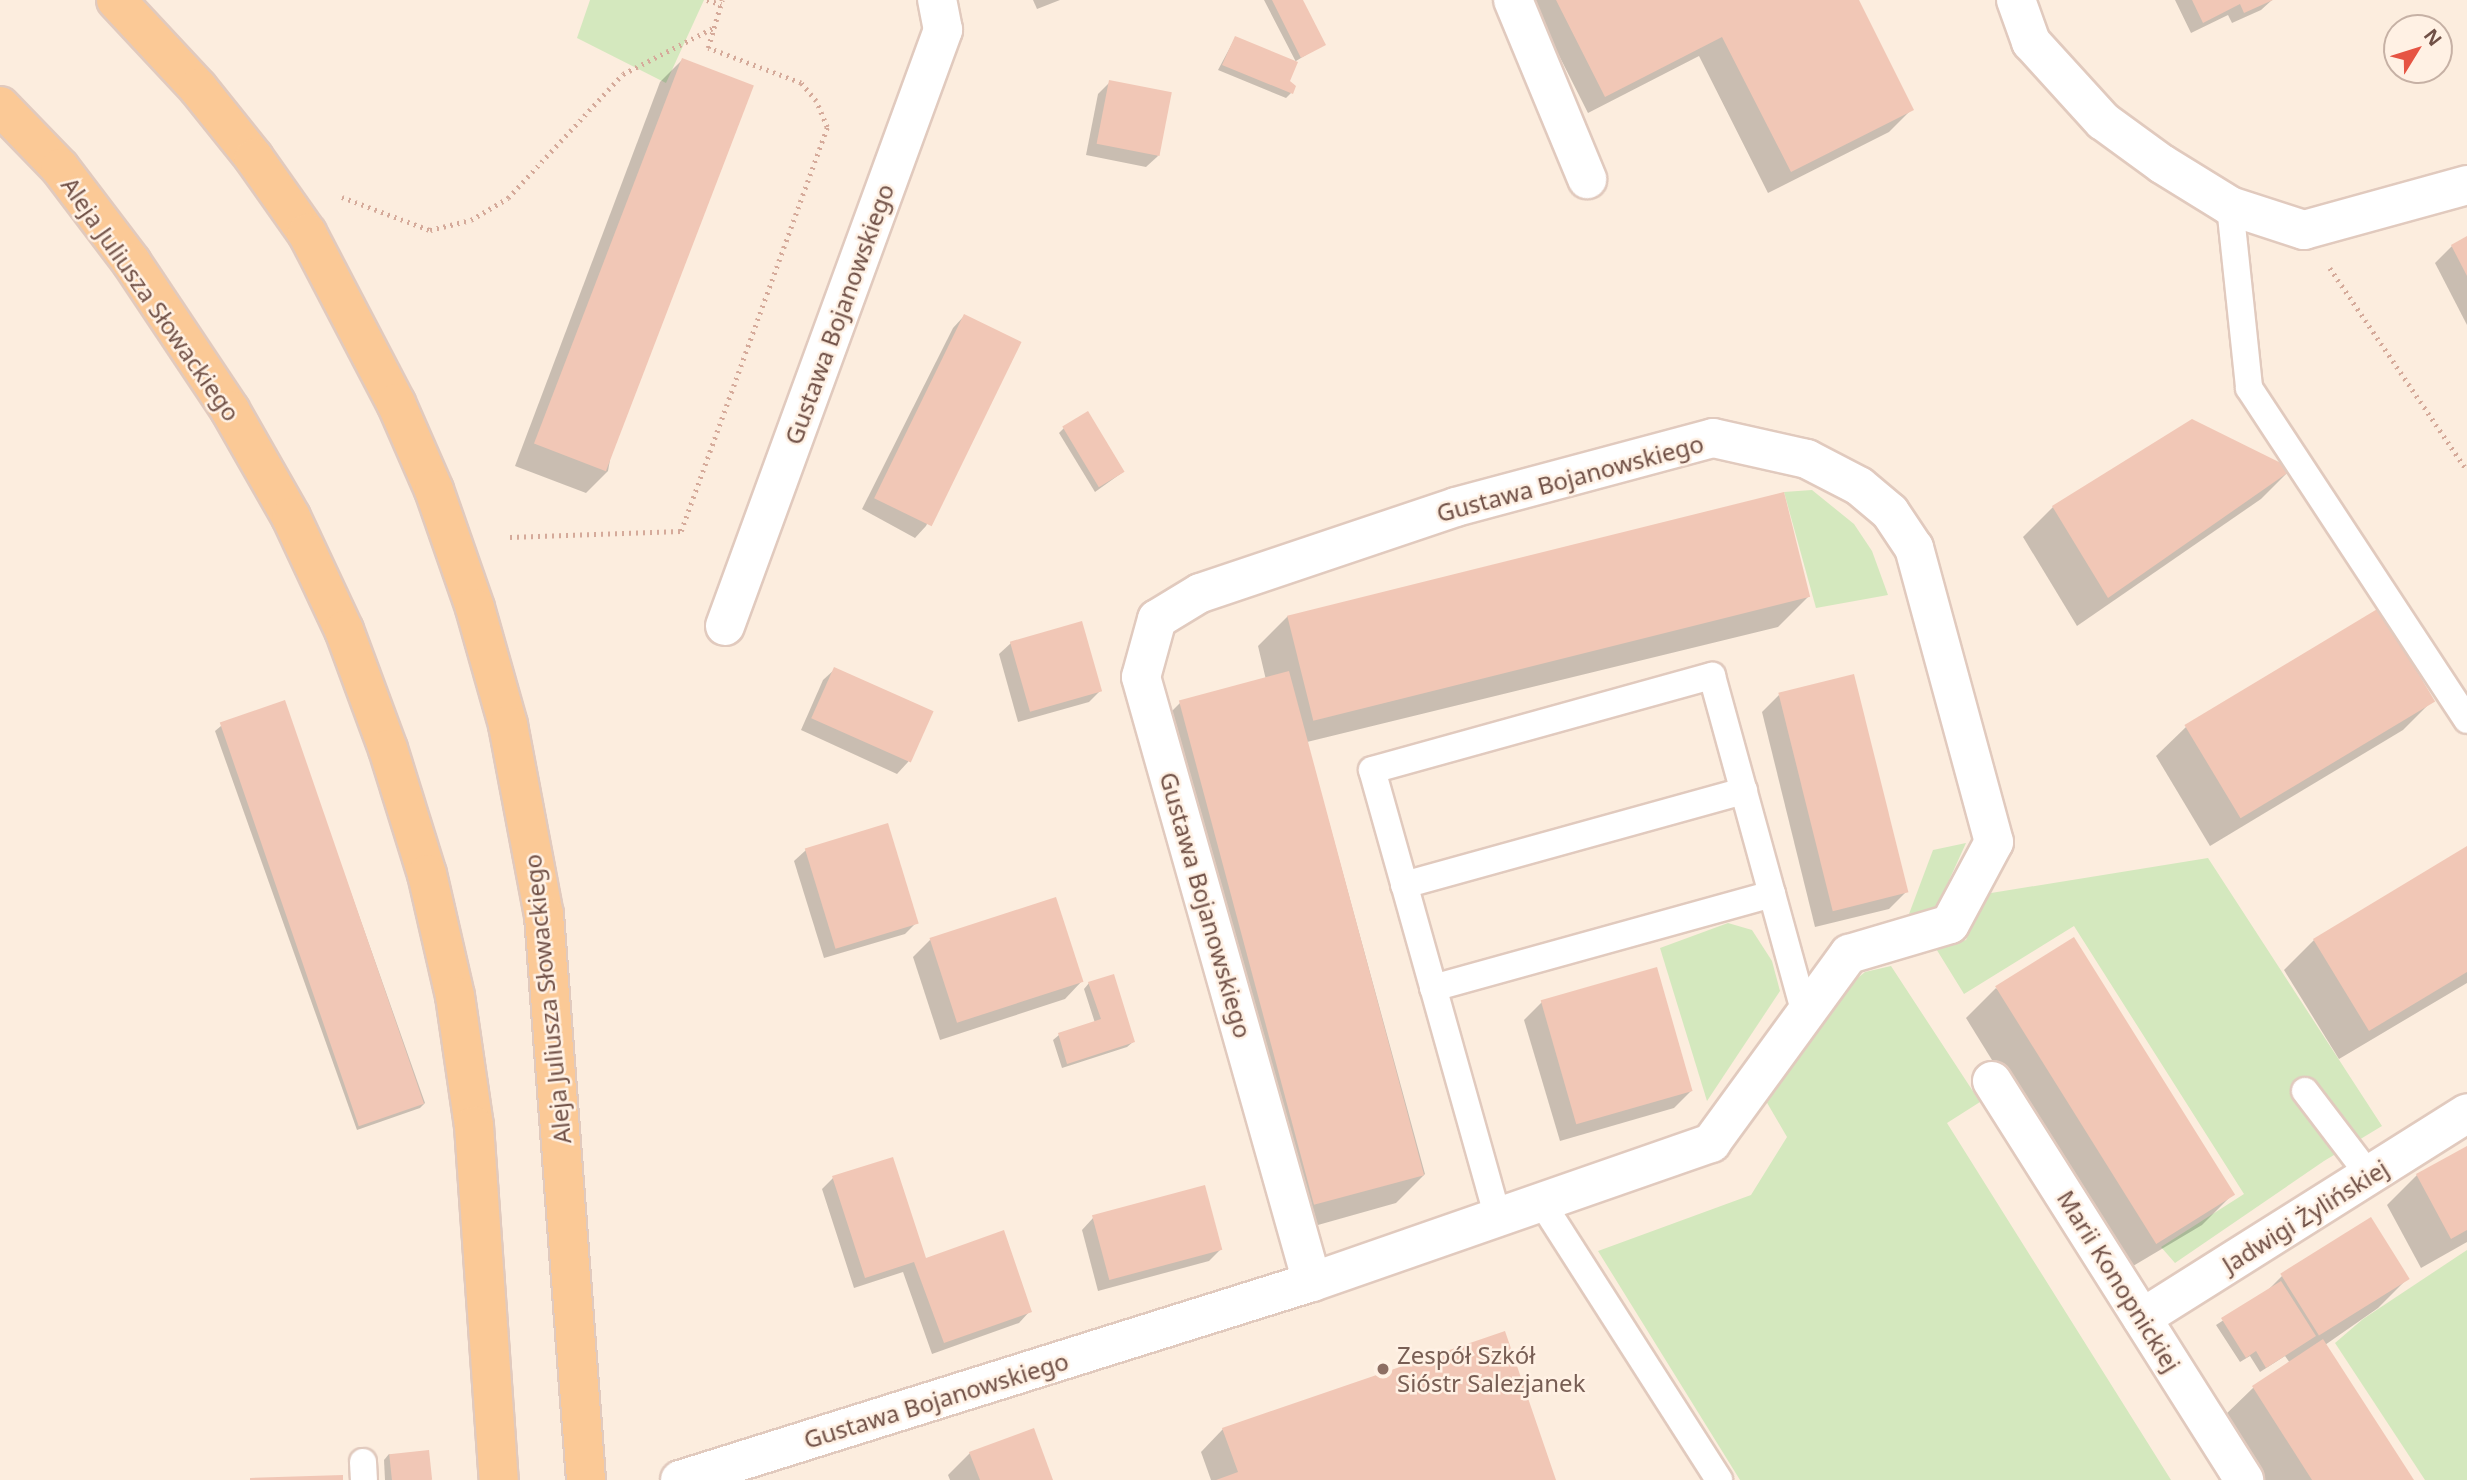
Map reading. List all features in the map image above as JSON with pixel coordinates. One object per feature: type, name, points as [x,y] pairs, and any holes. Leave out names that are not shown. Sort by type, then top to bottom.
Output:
[{"type":"main road","name":"Aleja Juliusza Słowackiego","points":[[116,0],[198,88],[254,158],[307,233],[353,316],[435,490],[475,608],[508,725],[544,915],[586,1480]]},
{"type":"main road","name":"Aleja Juliusza Słowackiego","points":[[0,106],[60,168],[124,253],[230,410],[291,517],[344,630],[388,749],[427,874],[455,996],[474,1126],[499,1480]]},
{"type":"street","name":"Gustawa Bojanowskiego","points":[[724,626],[943,30],[937,0]]},
{"type":"street","points":[[1513,0],[1587,179]]},
{"type":"street","points":[[2016,0],[2031,42],[2103,121],[2162,164],[2230,206],[2304,230],[2467,185]]},
{"type":"street","name":"Gustawa Bojanowskiego","points":[[680,1480],[1312,1282],[1711,1143],[1849,954],[1950,924],[1994,842],[1914,548],[1890,512],[1859,486],[1807,459],[1713,438],[1456,507],[1200,593],[1157,619],[1141,677],[1312,1282]]},
{"type":"street","name":"Marii Konopnickiej","points":[[1992,1081],[2244,1480]]},
{"type":"street","name":"Jadwigi Żylińskiej","points":[[2143,1318],[2467,1113]]},
{"type":"lane","points":[[2230,206],[2249,388],[2467,720]]},
{"type":"lane","points":[[1497,1218],[1372,770],[1712,676],[1805,1014]]},
{"type":"lane","points":[[1404,885],[1744,792]]},
{"type":"lane","points":[[1433,988],[1772,894]]},
{"type":"lane","points":[[2305,1091],[2369,1175]]},
{"type":"lane","points":[[1542,1203],[1719,1480]]},
{"type":"path","points":[[510,537],[681,531],[827,127],[816,101],[801,83],[708,48],[721,2],[707,0]]},
{"type":"path","points":[[342,197],[430,230],[471,220],[508,198],[623,74],[713,28]]},
{"type":"path","points":[[2304,230],[2467,470]]},
{"type":"green space","points":[[590,0],[704,0],[666,83],[577,38]]},
{"type":"green space","points":[[1812,490],[1854,524],[1872,551],[1888,595],[1816,608],[1784,492]]},
{"type":"green space","points":[[1966,843],[1936,909],[1909,914],[1933,850]]},
{"type":"green space","points":[[2208,858],[2382,1126],[2324,1161],[2175,1263],[2161,1247],[2244,1194],[2074,926],[1964,994],[1935,947],[1966,940],[1985,894]]},
{"type":"green space","points":[[1728,923],[1752,930],[1772,961],[1780,991],[1707,1101],[1660,948]]},
{"type":"green space","points":[[1891,966],[1980,1102],[1947,1123],[2171,1480],[1740,1480],[1598,1251],[1751,1195],[1787,1137],[1766,1101],[1842,991],[1865,972]]},
{"type":"green space","points":[[2467,1250],[2467,1480],[2425,1480],[2335,1343],[2363,1319]]},
{"type":"building","points":[[1272,0],[1303,0],[1326,45],[1301,58]]},
{"type":"building","points":[[1556,0],[1859,0],[1914,110],[1791,172],[1722,37],[1605,97]]},
{"type":"building","points":[[2192,0],[2273,0],[2244,13],[2240,4],[2203,23]]},
{"type":"building","points":[[1235,36],[1298,62],[1290,81],[1296,86],[1293,94],[1222,65]]},
{"type":"building","points":[[682,58],[754,86],[606,471],[534,444]]},
{"type":"building","points":[[1109,80],[1172,92],[1159,156],[1097,144]]},
{"type":"building","points":[[2467,236],[2467,276],[2451,245]]},
{"type":"building","points":[[964,314],[1022,342],[932,526],[874,498]]},
{"type":"building","points":[[1088,411],[1125,472],[1099,487],[1062,426]]},
{"type":"building","points":[[2192,419],[2293,469],[2108,598],[2052,506]]},
{"type":"building","points":[[1784,492],[1810,597],[1313,721],[1287,616]]},
{"type":"building","points":[[2379,608],[2435,701],[2241,818],[2184,725]]},
{"type":"building","points":[[1082,621],[1102,691],[1030,712],[1010,642]]},
{"type":"building","points":[[834,667],[934,711],[911,762],[811,718]]},
{"type":"building","points":[[1289,671],[1424,1175],[1314,1205],[1179,701]]},
{"type":"building","points":[[1854,674],[1908,892],[1833,911],[1778,693]]},
{"type":"building","points":[[285,700],[424,1104],[359,1126],[220,722]]},
{"type":"building","points":[[888,823],[919,923],[836,949],[805,848]]},
{"type":"building","points":[[2467,846],[2467,972],[2369,1031],[2313,939]]},
{"type":"building","points":[[1056,897],[1084,982],[957,1023],[930,938]]},
{"type":"building","points":[[2074,937],[2235,1195],[2156,1244],[1995,986]]},
{"type":"building","points":[[1657,967],[1693,1091],[1576,1124],[1541,1000]]},
{"type":"building","points":[[1114,974],[1135,1042],[1067,1064],[1058,1033],[1101,1019],[1088,982]]},
{"type":"building","points":[[2467,1146],[2467,1230],[2451,1239],[2416,1174]]},
{"type":"building","points":[[893,1157],[926,1258],[1004,1230],[1032,1312],[944,1343],[914,1262],[865,1278],[832,1176]]},
{"type":"building","points":[[1205,1185],[1222,1250],[1109,1280],[1092,1215]]},
{"type":"building","points":[[2371,1217],[2410,1279],[2319,1336],[2280,1274]]},
{"type":"building","points":[[2281,1281],[2316,1336],[2266,1368],[2256,1351],[2246,1358],[2221,1318]]},
{"type":"building","points":[[1505,1331],[1556,1480],[1216,1480],[1238,1472],[1222,1428]]},
{"type":"building","points":[[2323,1339],[2414,1480],[2312,1480],[2252,1386]]},
{"type":"building","points":[[1034,1428],[1053,1480],[980,1480],[969,1452]]},
{"type":"building","points":[[429,1450],[432,1480],[392,1480],[389,1454]]},
{"type":"building","points":[[343,1475],[343,1480],[250,1480],[250,1478]]},
{"type":"place","name":"Zespół Szkół Sióstr Salezjanek","points":[[1383,1369]]}]
